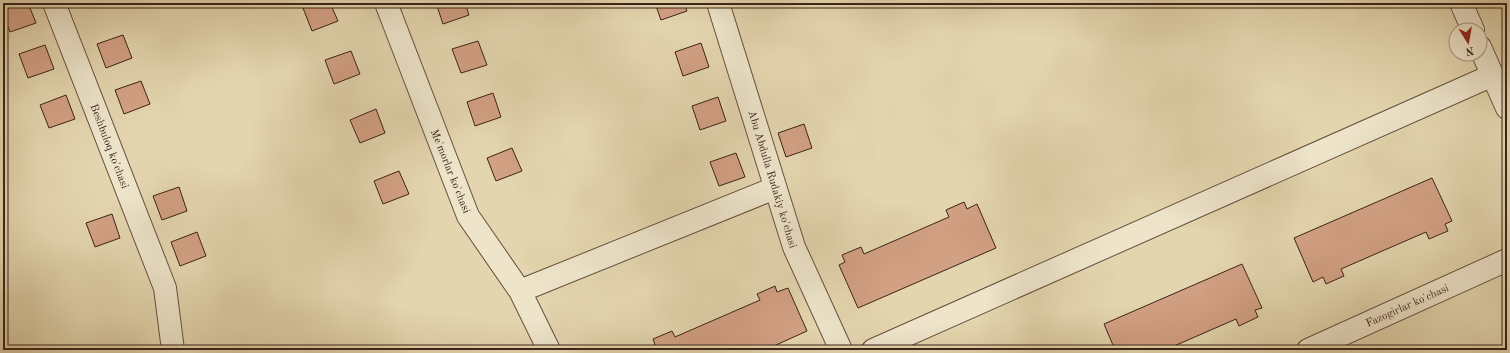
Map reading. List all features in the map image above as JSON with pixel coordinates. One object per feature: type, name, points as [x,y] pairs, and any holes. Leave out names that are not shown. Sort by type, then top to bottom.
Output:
[{"type":"street","name":"Beshbuloq ko'chasi","points":[[54,3],[165,288],[173,350]]},
{"type":"street","name":"Me'morlar ko'chasi","points":[[386,3],[468,216],[520,291],[549,350]]},
{"type":"street","name":"Abu Abdulla Rudakiy ko'chasi","points":[[718,3],[794,247],[841,350]]},
{"type":"street","points":[[1461,3],[1469,22]]},
{"type":"street","points":[[1486,62],[1507,108]]},
{"type":"street","points":[[873,350],[1492,75]]},
{"type":"street","points":[[520,291],[775,188]]},
{"type":"street","name":"Fazogirlar ko'chasi","points":[[1316,348],[1507,260]]},
{"type":"building","points":[[16,3],[28,3],[36,23],[10,32],[3,14],[3,8]]},
{"type":"building","points":[[314,3],[330,3],[338,21],[312,31],[303,8]]},
{"type":"building","points":[[436,3],[465,3],[469,15],[443,24]]},
{"type":"building","points":[[655,3],[684,3],[687,11],[661,20]]},
{"type":"building","points":[[123,35],[132,58],[106,68],[97,44]]},
{"type":"building","points":[[478,41],[487,65],[461,73],[452,49]]},
{"type":"building","points":[[701,43],[709,67],[683,76],[675,52]]},
{"type":"building","points":[[45,45],[54,69],[28,78],[19,54]]},
{"type":"building","points":[[351,51],[360,74],[334,84],[325,60]]},
{"type":"building","points":[[141,81],[150,104],[124,114],[115,90]]},
{"type":"building","points":[[493,93],[501,117],[475,126],[467,102]]},
{"type":"building","points":[[66,95],[75,119],[49,128],[40,105]]},
{"type":"building","points":[[718,97],[726,121],[700,130],[692,106]]},
{"type":"building","points":[[376,109],[385,133],[360,143],[350,120]]},
{"type":"building","points":[[804,124],[812,148],[786,157],[778,133]]},
{"type":"building","points":[[512,148],[522,171],[496,181],[487,158]]},
{"type":"building","points":[[736,153],[745,177],[719,186],[710,162]]},
{"type":"building","points":[[399,171],[409,194],[383,204],[374,181]]},
{"type":"building","points":[[1432,178],[1452,221],[1445,224],[1448,231],[1429,239],[1426,232],[1341,269],[1344,276],[1326,284],[1323,277],[1313,282],[1294,238]]},
{"type":"building","points":[[179,187],[187,211],[162,220],[153,196]]},
{"type":"building","points":[[964,202],[967,209],[977,204],[996,248],[858,308],[839,265],[845,262],[842,255],[861,247],[864,254],[949,217],[946,210]]},
{"type":"building","points":[[112,214],[120,238],[95,247],[86,223]]},
{"type":"building","points":[[197,232],[206,256],[180,266],[171,242]]},
{"type":"building","points":[[1242,264],[1262,308],[1255,310],[1258,317],[1239,326],[1236,319],[1165,350],[1115,350],[1104,324]]},
{"type":"building","points":[[775,286],[777,292],[788,288],[807,331],[765,350],[650,350],[649,348],[655,345],[653,339],[672,331],[675,337],[760,300],[757,294]]}]
